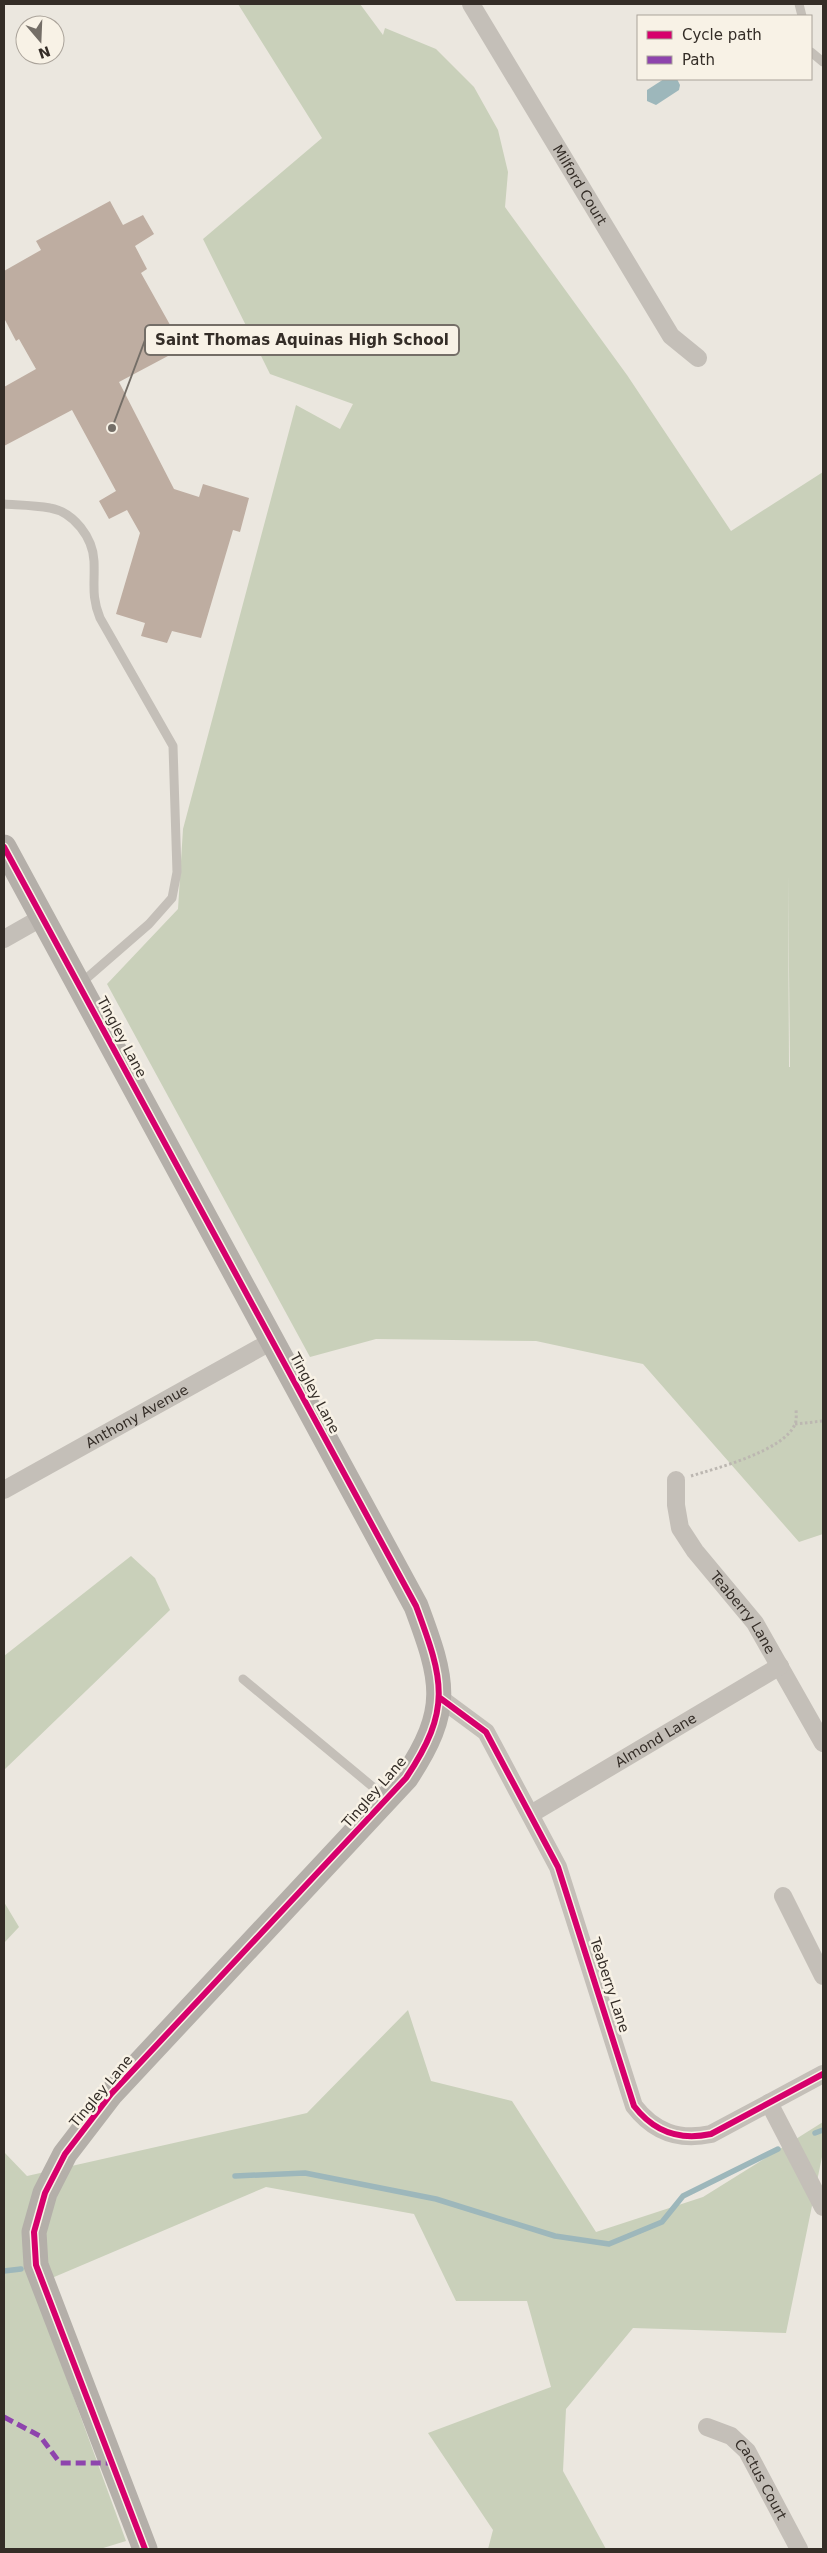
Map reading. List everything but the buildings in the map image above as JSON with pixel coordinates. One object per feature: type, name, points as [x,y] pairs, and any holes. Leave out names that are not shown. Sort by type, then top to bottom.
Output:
[{"type":"street","name":"Milford Court","points":[[471,4],[671,336],[698,358]]},
{"type":"street","name":"Tingley Lane","points":[[4,847],[416,1606],[431,1646],[440,1698],[430,1739],[406,1778],[112,2094],[64,2154],[45,2193],[34,2232],[36,2264],[145,2549]]},
{"type":"street","points":[[4,939],[41,918]]},
{"type":"street","name":"Anthony Avenue","points":[[4,1490],[272,1341]]},
{"type":"street","name":"Teaberry Lane","points":[[676,1480],[676,1505],[680,1528],[695,1551],[755,1623],[823,1743]]},
{"type":"street","name":"Almond Lane","points":[[531,1814],[780,1666]]},
{"type":"street","name":"Teaberry Lane","points":[[440,1698],[486,1732],[558,1867],[634,2106],[642,2117],[665,2132],[678,2136],[698,2137],[716,2132],[823,2074]]},
{"type":"street","points":[[783,1896],[823,1976]]},
{"type":"street","points":[[769,2103],[823,2207]]},
{"type":"street","name":"Cactus Court","points":[[706,2427],[731,2436],[747,2451],[799,2549]]},
{"type":"lane","points":[[812,53],[823,62]]},
{"type":"lane","points":[[4,504],[52,508],[74,520],[88,538],[94,559],[94,602],[100,618],[172,746],[177,872],[172,898],[149,924],[79,984]]},
{"type":"lane","points":[[244,1679],[387,1799]]},
{"type":"path","points":[[676,1480],[748,1458],[766,1449],[786,1435],[795,1424],[796,1408]]},
{"type":"path","points":[[795,1424],[823,1421]]},
{"type":"green space","points":[[238,4],[360,4],[383,35],[385,28],[436,49],[474,87],[498,130],[508,172],[505,207],[627,375],[731,531],[823,472],[823,1534],[799,1542],[643,1364],[536,1341],[376,1339],[310,1357],[107,984],[178,909],[183,829],[296,405],[340,429],[353,404],[270,374],[203,239],[322,138]],"holes":[[[788,874],[790,1067],[789,1067]]]},
{"type":"green space","points":[[131,1556],[155,1578],[170,1610],[4,1770],[4,1656]]},
{"type":"green space","points":[[4,1902],[19,1927],[4,1943]]},
{"type":"green space","points":[[408,2010],[431,2081],[512,2101],[596,2232],[703,2197],[823,2122],[823,2152],[786,2333],[633,2328],[566,2409],[563,2471],[606,2549],[488,2549],[493,2530],[428,2433],[551,2387],[527,2301],[456,2301],[414,2214],[266,2187],[33,2286],[126,2541],[100,2549],[4,2549],[4,2152],[27,2176],[307,2113]]},
{"type":"water","points":[[662,80],[678,80],[680,85],[679,90],[656,105],[647,101],[647,90]]},
{"type":"waterway","points":[[815,2133],[823,2130]]},
{"type":"waterway","points":[[235,2176],[305,2173],[436,2199],[555,2236],[609,2244],[662,2222],[683,2196],[778,2149]]},
{"type":"waterway","points":[[4,2271],[21,2269]]},
{"type":"marked path","points":[[4,2417],[40,2436],[60,2463],[112,2463]]},
{"type":"cycle path","points":[[4,847],[416,1606],[433,1655],[439,1694],[437,1713],[431,1733],[406,1778],[111,2094],[65,2154],[45,2193],[34,2232],[36,2265],[145,2549]]},
{"type":"cycle path","points":[[440,1698],[486,1732],[558,1867],[634,2106],[642,2115],[659,2128],[678,2135],[699,2136],[711,2134],[823,2074]]},
{"type":"place","name":"Saint Thomas Aquinas High School","points":[[112,428]]}]
